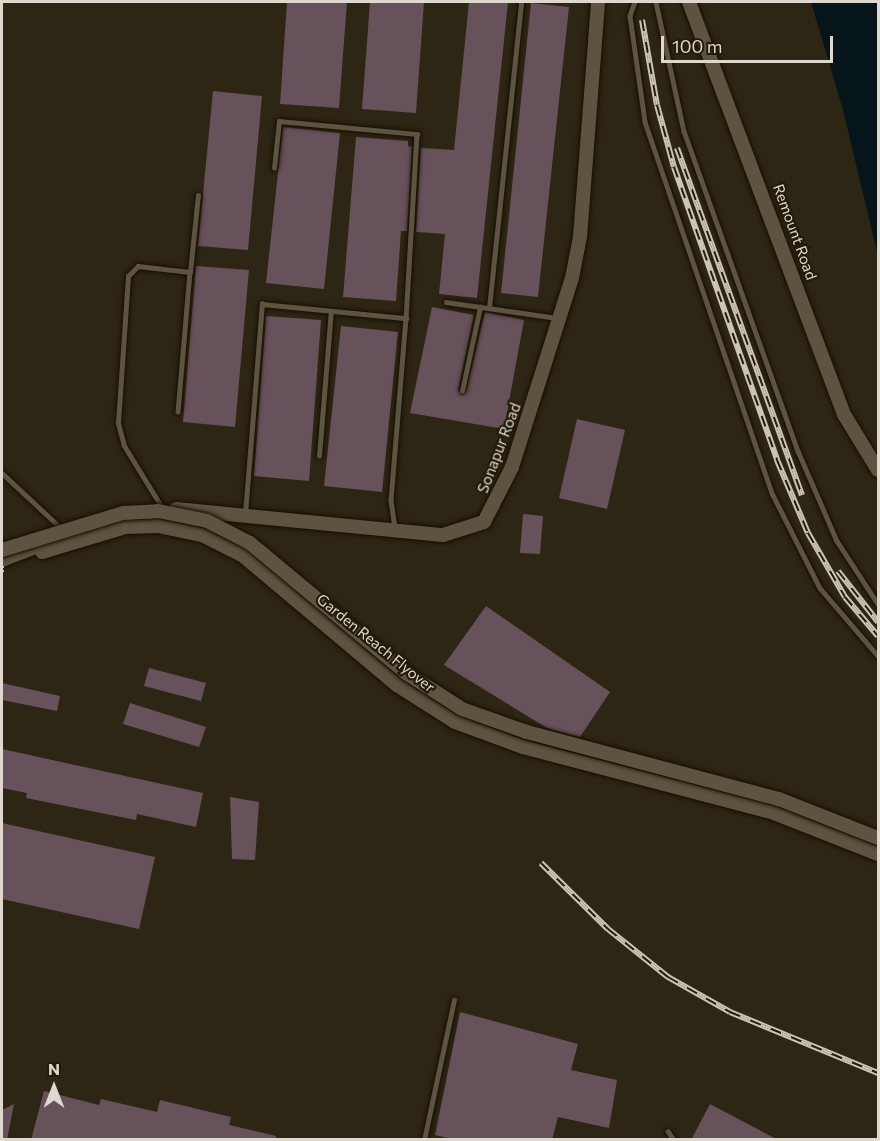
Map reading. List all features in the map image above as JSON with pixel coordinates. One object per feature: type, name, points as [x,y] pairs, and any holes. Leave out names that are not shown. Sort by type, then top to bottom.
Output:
[{"type":"main road","name":"Sonapur Road","points":[[2,560],[127,514],[162,508],[443,535],[484,522],[512,467],[560,318],[580,237],[598,2]]},
{"type":"main road","name":"Remount Road","points":[[689,2],[845,416],[879,470]]},
{"type":"main road","name":"Garden Reach Flyover","points":[[2,550],[123,513],[158,511],[207,521],[250,543],[406,673],[462,709],[527,732],[779,799],[879,838]]},
{"type":"main road","name":"Garden Reach Flyover","points":[[2,566],[126,527],[166,527],[202,535],[242,555],[397,685],[455,722],[523,747],[774,813],[879,854]]},
{"type":"lane","points":[[489,308],[521,2]]},
{"type":"lane","points":[[635,2],[630,16],[645,122],[773,495],[820,588],[879,656]]},
{"type":"lane","points":[[656,2],[684,131],[798,452],[837,542],[879,604]]},
{"type":"lane","points":[[274,168],[279,121],[417,134],[406,318],[391,500],[395,531]]},
{"type":"lane","points":[[178,411],[198,195]]},
{"type":"lane","points":[[162,508],[124,446],[118,423],[128,276],[138,266],[190,272]]},
{"type":"lane","points":[[446,302],[560,318]]},
{"type":"lane","points":[[245,517],[262,304],[406,318]]},
{"type":"lane","points":[[462,392],[480,307]]},
{"type":"lane","points":[[319,456],[331,311]]},
{"type":"lane","points":[[2,473],[68,534]]},
{"type":"lane","points":[[424,1140],[454,1000]]},
{"type":"lane","points":[[668,1131],[674,1140]]},
{"type":"shaded area","points":[[811,2],[878,2],[878,256],[843,110]]},
{"type":"building","points":[[287,2],[347,2],[339,108],[280,104]]},
{"type":"building","points":[[370,2],[424,2],[416,113],[362,109]]},
{"type":"building","points":[[469,2],[508,2],[477,298],[439,294],[445,234],[416,232],[421,148],[454,150]]},
{"type":"building","points":[[531,3],[569,7],[538,297],[501,293]]},
{"type":"building","points":[[213,91],[262,96],[248,250],[198,246]]},
{"type":"building","points":[[283,127],[340,133],[324,289],[266,283]]},
{"type":"building","points":[[356,137],[408,141],[408,146],[412,147],[407,231],[401,231],[396,301],[343,297]]},
{"type":"building","points":[[196,266],[249,270],[235,427],[183,422]]},
{"type":"building","points":[[432,307],[474,315],[458,390],[462,395],[466,392],[485,312],[524,320],[504,429],[410,413]]},
{"type":"building","points":[[266,316],[321,320],[309,481],[254,476]]},
{"type":"building","points":[[341,326],[398,332],[382,492],[324,486]]},
{"type":"building","points":[[577,419],[625,430],[607,509],[559,498]]},
{"type":"building","points":[[523,514],[543,516],[540,554],[520,553]]},
{"type":"building","points":[[486,606],[610,692],[580,737],[547,728],[444,665]]},
{"type":"building","points":[[149,668],[206,683],[201,701],[144,686]]},
{"type":"building","points":[[2,683],[60,696],[57,711],[2,700]]},
{"type":"building","points":[[130,703],[206,727],[199,747],[123,724]]},
{"type":"building","points":[[2,749],[203,793],[196,827],[137,814],[136,820],[26,798],[27,793],[2,788]]},
{"type":"building","points":[[230,797],[259,802],[255,860],[232,859]]},
{"type":"building","points":[[2,823],[155,857],[139,929],[2,899]]},
{"type":"building","points":[[460,1012],[578,1044],[571,1070],[617,1080],[609,1128],[558,1117],[552,1140],[456,1140],[435,1135]]},
{"type":"building","points":[[44,1091],[99,1105],[101,1099],[157,1112],[160,1100],[231,1117],[229,1125],[276,1136],[275,1140],[31,1140]]},
{"type":"building","points":[[14,1104],[7,1140],[2,1140],[2,1110]]},
{"type":"building","points":[[710,1104],[778,1140],[691,1140]]},
{"type":"railway","points":[[642,20],[657,105],[674,167],[777,460],[808,533],[845,597],[878,636]]},
{"type":"railway","points":[[677,148],[802,495]]},
{"type":"railway","points":[[838,571],[878,622]]},
{"type":"railway","points":[[541,863],[608,929],[668,977],[730,1012],[878,1073]]}]
